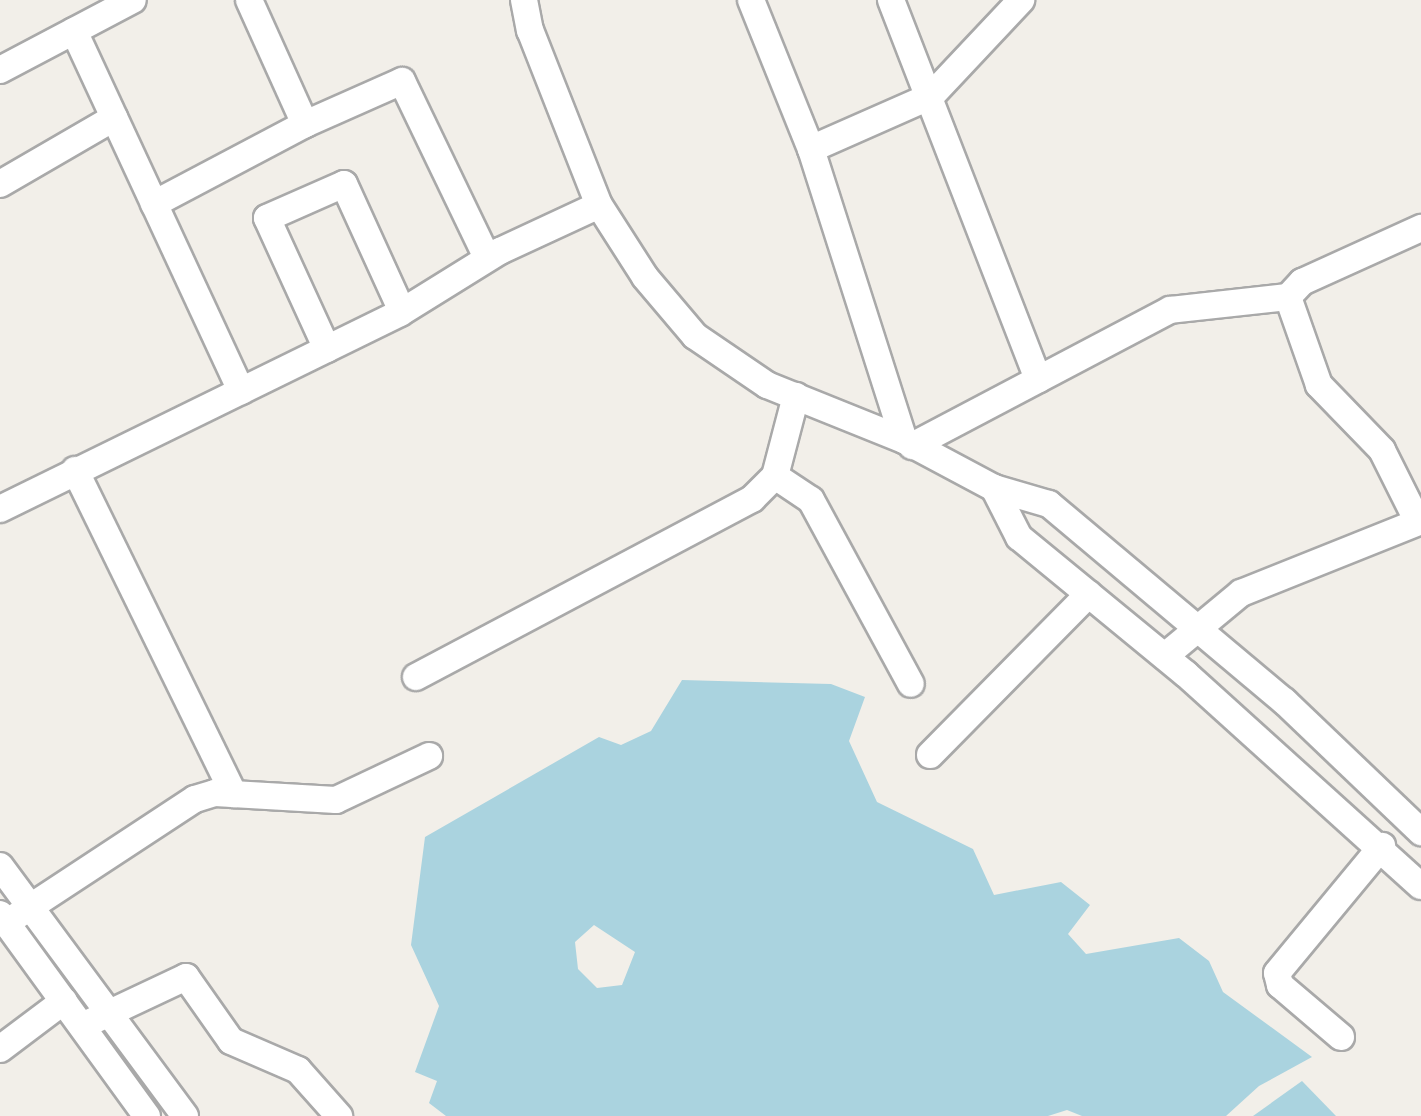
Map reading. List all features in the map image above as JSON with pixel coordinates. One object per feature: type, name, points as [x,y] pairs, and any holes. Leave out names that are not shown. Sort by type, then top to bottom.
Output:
[{"type":"street","points":[[0,70],[133,0]]},
{"type":"street","points":[[249,0],[304,124]]},
{"type":"street","points":[[524,0],[530,30],[599,205],[645,277],[695,336],[767,385],[908,443],[994,488],[1049,504],[1196,627],[1351,762],[1421,832]]},
{"type":"street","points":[[751,0],[811,149],[908,443]]},
{"type":"street","points":[[891,0],[931,96],[1038,379]]},
{"type":"street","points":[[811,149],[931,96],[1021,0]]},
{"type":"street","points":[[74,31],[241,391]]},
{"type":"street","points":[[154,204],[304,124],[402,81],[487,258]]},
{"type":"street","points":[[0,184],[114,118]]},
{"type":"street","points":[[327,349],[267,218],[344,184],[402,311]]},
{"type":"street","points":[[0,509],[75,470],[402,311],[487,258],[599,205]]},
{"type":"street","points":[[908,443],[1170,310],[1288,297],[1302,282],[1421,228]]},
{"type":"street","points":[[1165,657],[1196,627],[1241,593],[1278,574],[1420,521],[1382,450],[1319,385],[1288,297]]},
{"type":"street","points":[[416,677],[728,517],[775,476],[796,396]]},
{"type":"street","points":[[75,470],[234,794]]},
{"type":"street","points":[[775,476],[811,500],[911,684]]},
{"type":"street","points":[[994,488],[1019,537],[1165,657],[1382,846],[1421,886]]},
{"type":"street","points":[[930,755],[1089,594]]},
{"type":"street","points":[[147,1116],[3,919],[30,905],[195,799],[234,794],[336,800],[429,756]]},
{"type":"street","points":[[1341,1037],[1280,985],[1277,973],[1382,846]]},
{"type":"street","points":[[0,866],[185,1116]]},
{"type":"street","points":[[82,1026],[186,977],[231,1041],[298,1070],[339,1116]]},
{"type":"street","points":[[0,1049],[64,1000]]},
{"type":"water","points":[[682,680],[831,684],[865,697],[849,741],[877,802],[973,849],[994,895],[1061,882],[1090,905],[1068,934],[1086,954],[1179,938],[1209,961],[1223,992],[1312,1057],[1259,1086],[1226,1116],[1082,1116],[1067,1110],[1048,1116],[446,1116],[429,1103],[437,1081],[415,1072],[439,1006],[411,945],[425,837],[599,737],[621,745],[651,731]],"holes":[[[594,925],[635,952],[622,985],[597,988],[578,969],[575,942]]]},
{"type":"water","points":[[1302,1081],[1336,1116],[1253,1116]]}]
